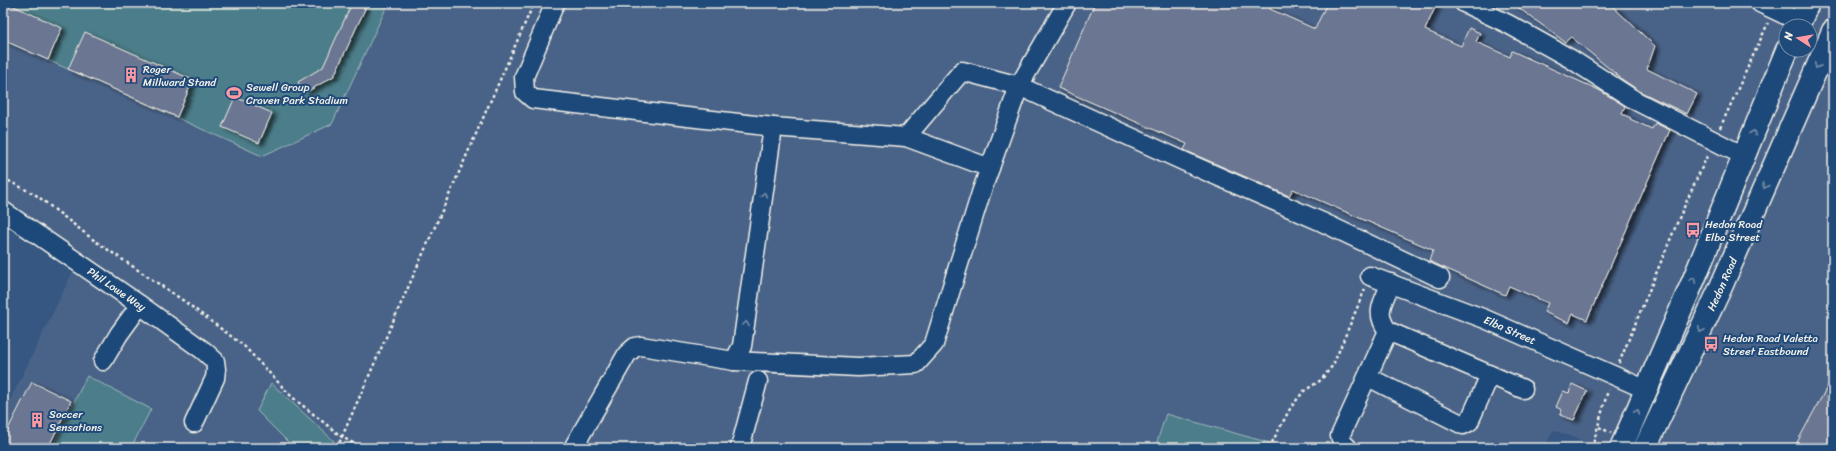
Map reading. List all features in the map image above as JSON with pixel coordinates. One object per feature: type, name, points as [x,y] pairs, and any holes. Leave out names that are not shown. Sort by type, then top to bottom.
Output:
[{"type":"highway","name":"Hedon Road","points":[[1645,448],[1720,289],[1833,31]]},
{"type":"highway","points":[[1621,448],[1647,390],[1784,58]]},
{"type":"street","points":[[555,3],[524,77],[525,92],[533,99],[773,127],[906,137],[990,168]]},
{"type":"street","points":[[573,448],[627,354],[635,347],[641,346],[734,360],[858,368],[916,364],[934,344],[990,168],[1019,86],[1067,3]]},
{"type":"street","points":[[1464,3],[1508,24],[1571,59],[1636,101],[1744,156]]},
{"type":"street","points":[[1767,7],[1802,17]]},
{"type":"street","points":[[906,137],[962,71],[1019,86],[1192,165],[1322,222],[1440,278]]},
{"type":"street","points":[[734,360],[742,346],[773,127]]},
{"type":"street","name":"Phil Lowe Way","points":[[3,211],[140,305],[204,351],[215,361],[215,378],[194,423]]},
{"type":"street","name":"Elba Street","points":[[1370,276],[1485,319],[1612,376],[1647,390]]},
{"type":"street","points":[[1391,283],[1380,309],[1381,322],[1388,331],[1523,389]]},
{"type":"street","points":[[103,361],[118,334],[140,305]]},
{"type":"street","points":[[1348,448],[1342,442],[1340,436],[1368,378],[1388,331]]},
{"type":"street","points":[[1368,378],[1463,425],[1469,422],[1490,375]]},
{"type":"street","points":[[740,448],[758,381]]},
{"type":"path","points":[[337,448],[534,3]]},
{"type":"path","points":[[1592,448],[1612,376],[1631,336],[1680,216],[1714,141],[1767,7]]},
{"type":"path","points":[[3,178],[36,195],[95,241],[184,301],[244,346],[292,396],[342,437],[362,448]]},
{"type":"path","points":[[1269,448],[1291,407],[1304,391],[1321,380],[1333,365],[1370,276]]},
{"type":"shaded area","points":[[3,3],[1833,3],[1833,448],[1590,448],[1591,444],[1553,430],[1545,448],[335,448],[317,424],[294,448],[3,448],[3,415],[82,253],[3,204]]},
{"type":"green space","name":"Sewell Group Craven Park Stadium","points":[[3,3],[388,4],[332,124],[262,156],[3,40]]},
{"type":"green space","points":[[87,376],[151,409],[131,448],[51,448]]},
{"type":"green space","points":[[271,383],[334,441],[331,448],[294,448],[257,411]]},
{"type":"green space","points":[[1166,414],[1270,443],[1266,448],[1155,448]]},
{"type":"building","points":[[3,3],[7,3],[62,28],[48,60],[3,40]]},
{"type":"building","points":[[352,3],[364,3],[365,9],[334,76],[305,93],[298,82],[323,67]]},
{"type":"building","points":[[1095,3],[1272,3],[1270,9],[1315,29],[1327,3],[1437,3],[1425,30],[1461,46],[1469,28],[1480,33],[1476,42],[1510,57],[1512,51],[1599,90],[1625,106],[1622,114],[1631,118],[1630,119],[1652,129],[1655,123],[1670,130],[1587,320],[1573,314],[1569,323],[1544,312],[1548,303],[1509,286],[1505,295],[1429,261],[1433,250],[1293,189],[1289,196],[1184,150],[1187,144],[1058,88]]},
{"type":"building","points":[[1512,3],[1609,3],[1655,46],[1647,69],[1697,94],[1687,114],[1641,92],[1623,80],[1571,37],[1565,42]]},
{"type":"building","name":"Roger Millward Stand","points":[[85,32],[193,80],[177,117],[68,69]]},
{"type":"building","points":[[235,97],[272,113],[259,143],[222,127]]},
{"type":"building","points":[[1833,376],[1833,448],[1794,448]]},
{"type":"building","name":"Soccer Sensations","points":[[32,382],[71,401],[48,448],[3,448],[3,439]]},
{"type":"building","points":[[1572,384],[1587,391],[1574,420],[1560,415],[1562,410],[1556,407],[1563,391],[1569,393]]},
{"type":"place","name":"Roger Millward Stand","points":[[131,75]]},
{"type":"place","name":"Sewell Group Craven Park Stadium","points":[[234,93]]},
{"type":"place","name":"Hedon Road Elba Street","points":[[1693,230]]},
{"type":"place","name":"Hedon Road Valetta Street Eastbound","points":[[1711,344]]},
{"type":"place","name":"Soccer Sensations","points":[[37,420]]}]
